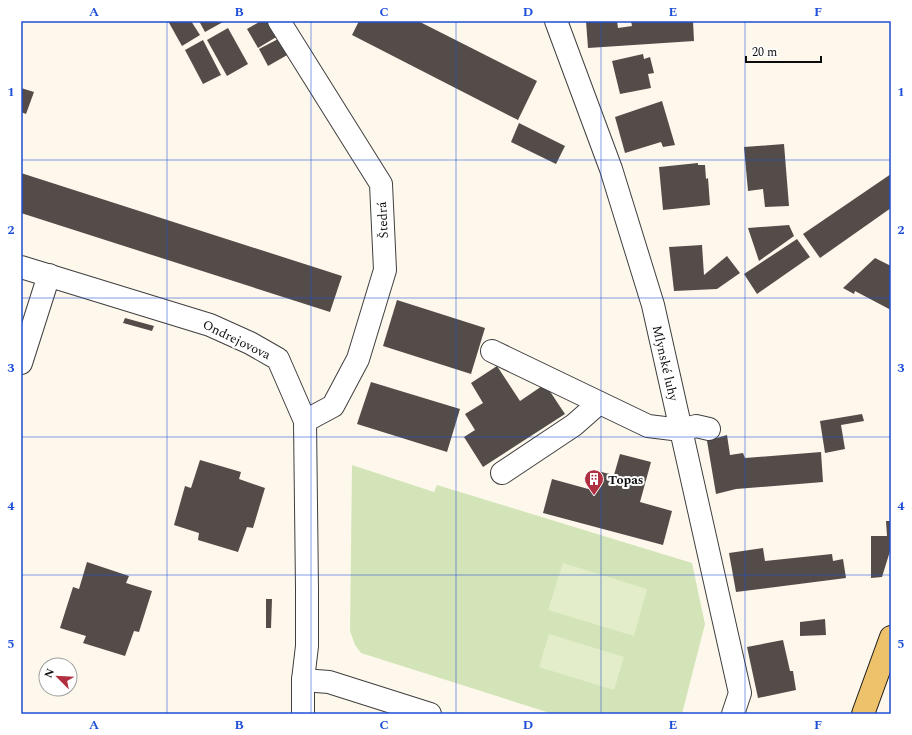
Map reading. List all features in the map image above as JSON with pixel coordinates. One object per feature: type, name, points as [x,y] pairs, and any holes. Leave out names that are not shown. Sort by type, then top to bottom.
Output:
[{"type":"main road","points":[[863,714],[891,637]]},
{"type":"street","name":"Štedrá","points":[[279,21],[381,184],[385,270],[358,358],[333,406],[305,421]]},
{"type":"street","name":"Mlynské luhy","points":[[556,21],[611,169],[653,305],[740,693],[733,714]]},
{"type":"street","name":"Ondrejovova","points":[[21,266],[210,325],[250,343],[278,359],[305,421],[307,646],[303,680],[303,714]]},
{"type":"street","points":[[21,363],[49,275]]},
{"type":"street","points":[[492,352],[648,426],[681,430],[696,426],[709,429]]},
{"type":"street","points":[[502,473],[574,425],[599,403]]},
{"type":"street","points":[[303,680],[329,682],[430,714]]},
{"type":"green space","points":[[352,465],[434,492],[437,485],[692,563],[705,624],[682,714],[553,714],[361,653],[355,645],[350,631]]},
{"type":"green space","points":[[563,563],[647,589],[634,636],[548,610]]},
{"type":"green space","points":[[549,634],[624,657],[614,690],[539,667]]},
{"type":"building","points":[[168,21],[191,21],[200,35],[182,46]]},
{"type":"building","points":[[199,21],[222,21],[223,22],[205,32]]},
{"type":"building","points":[[261,21],[270,21],[278,36],[258,48],[247,29]]},
{"type":"building","points":[[359,21],[418,21],[537,81],[518,120],[352,35]]},
{"type":"building","points":[[586,21],[617,21],[618,28],[632,26],[631,21],[693,21],[694,41],[588,48]]},
{"type":"building","points":[[228,28],[248,64],[227,76],[207,40]]},
{"type":"building","points":[[280,38],[289,54],[268,66],[259,49]]},
{"type":"building","points":[[203,40],[221,75],[203,84],[185,50]]},
{"type":"building","points":[[643,54],[644,59],[650,57],[654,73],[648,74],[651,88],[620,94],[612,61]]},
{"type":"building","points":[[21,88],[34,92],[26,114],[21,112]]},
{"type":"building","points":[[662,101],[675,145],[663,147],[661,142],[625,153],[615,117]]},
{"type":"building","points":[[519,123],[565,146],[556,164],[511,142]]},
{"type":"building","points":[[784,144],[789,206],[765,207],[763,189],[748,191],[744,147]]},
{"type":"building","points":[[698,163],[698,165],[705,165],[706,179],[708,178],[710,205],[663,210],[659,167]]},
{"type":"building","points":[[21,173],[342,276],[330,312],[21,213]]},
{"type":"building","points":[[891,174],[891,208],[820,258],[803,234]]},
{"type":"building","points":[[789,225],[794,236],[759,261],[748,228]]},
{"type":"building","points":[[797,239],[810,257],[757,294],[744,274]]},
{"type":"building","points":[[702,245],[704,275],[727,256],[740,273],[717,289],[674,291],[669,247]]},
{"type":"building","points":[[875,258],[891,266],[891,310],[855,291],[854,294],[843,288]]},
{"type":"building","points":[[397,300],[485,328],[471,374],[383,346]]},
{"type":"building","points":[[125,318],[154,326],[152,331],[123,323]]},
{"type":"building","points":[[497,366],[520,401],[545,384],[565,414],[483,467],[464,437],[475,430],[465,414],[483,403],[471,383]]},
{"type":"building","points":[[371,382],[460,409],[447,452],[357,424]]},
{"type":"building","points":[[862,414],[864,421],[841,425],[845,449],[825,453],[820,421]]},
{"type":"building","points":[[727,435],[730,455],[743,453],[745,458],[821,452],[823,482],[736,489],[716,494],[707,441]]},
{"type":"building","name":"Topas","points":[[620,454],[651,462],[640,502],[672,511],[663,545],[543,513],[552,479],[592,490],[597,471],[614,475]]},
{"type":"building","points":[[200,460],[241,472],[239,479],[265,488],[253,528],[247,527],[238,552],[198,540],[199,533],[174,525],[185,486],[191,488]]},
{"type":"building","points":[[886,521],[891,521],[891,548],[882,577],[871,578],[871,536],[887,536]]},
{"type":"building","points":[[763,548],[765,561],[832,554],[833,561],[843,559],[846,578],[736,592],[729,553]]},
{"type":"building","points":[[87,562],[129,576],[126,583],[152,591],[139,632],[134,631],[125,656],[83,643],[86,636],[60,628],[73,587],[79,589]]},
{"type":"building","points":[[266,599],[272,599],[271,628],[266,628]]},
{"type":"building","points":[[825,619],[826,635],[800,636],[800,622]]},
{"type":"building","points":[[783,640],[790,671],[793,671],[796,690],[758,698],[747,647]]},
{"type":"place","name":"Topas","points":[[594,496]]}]
